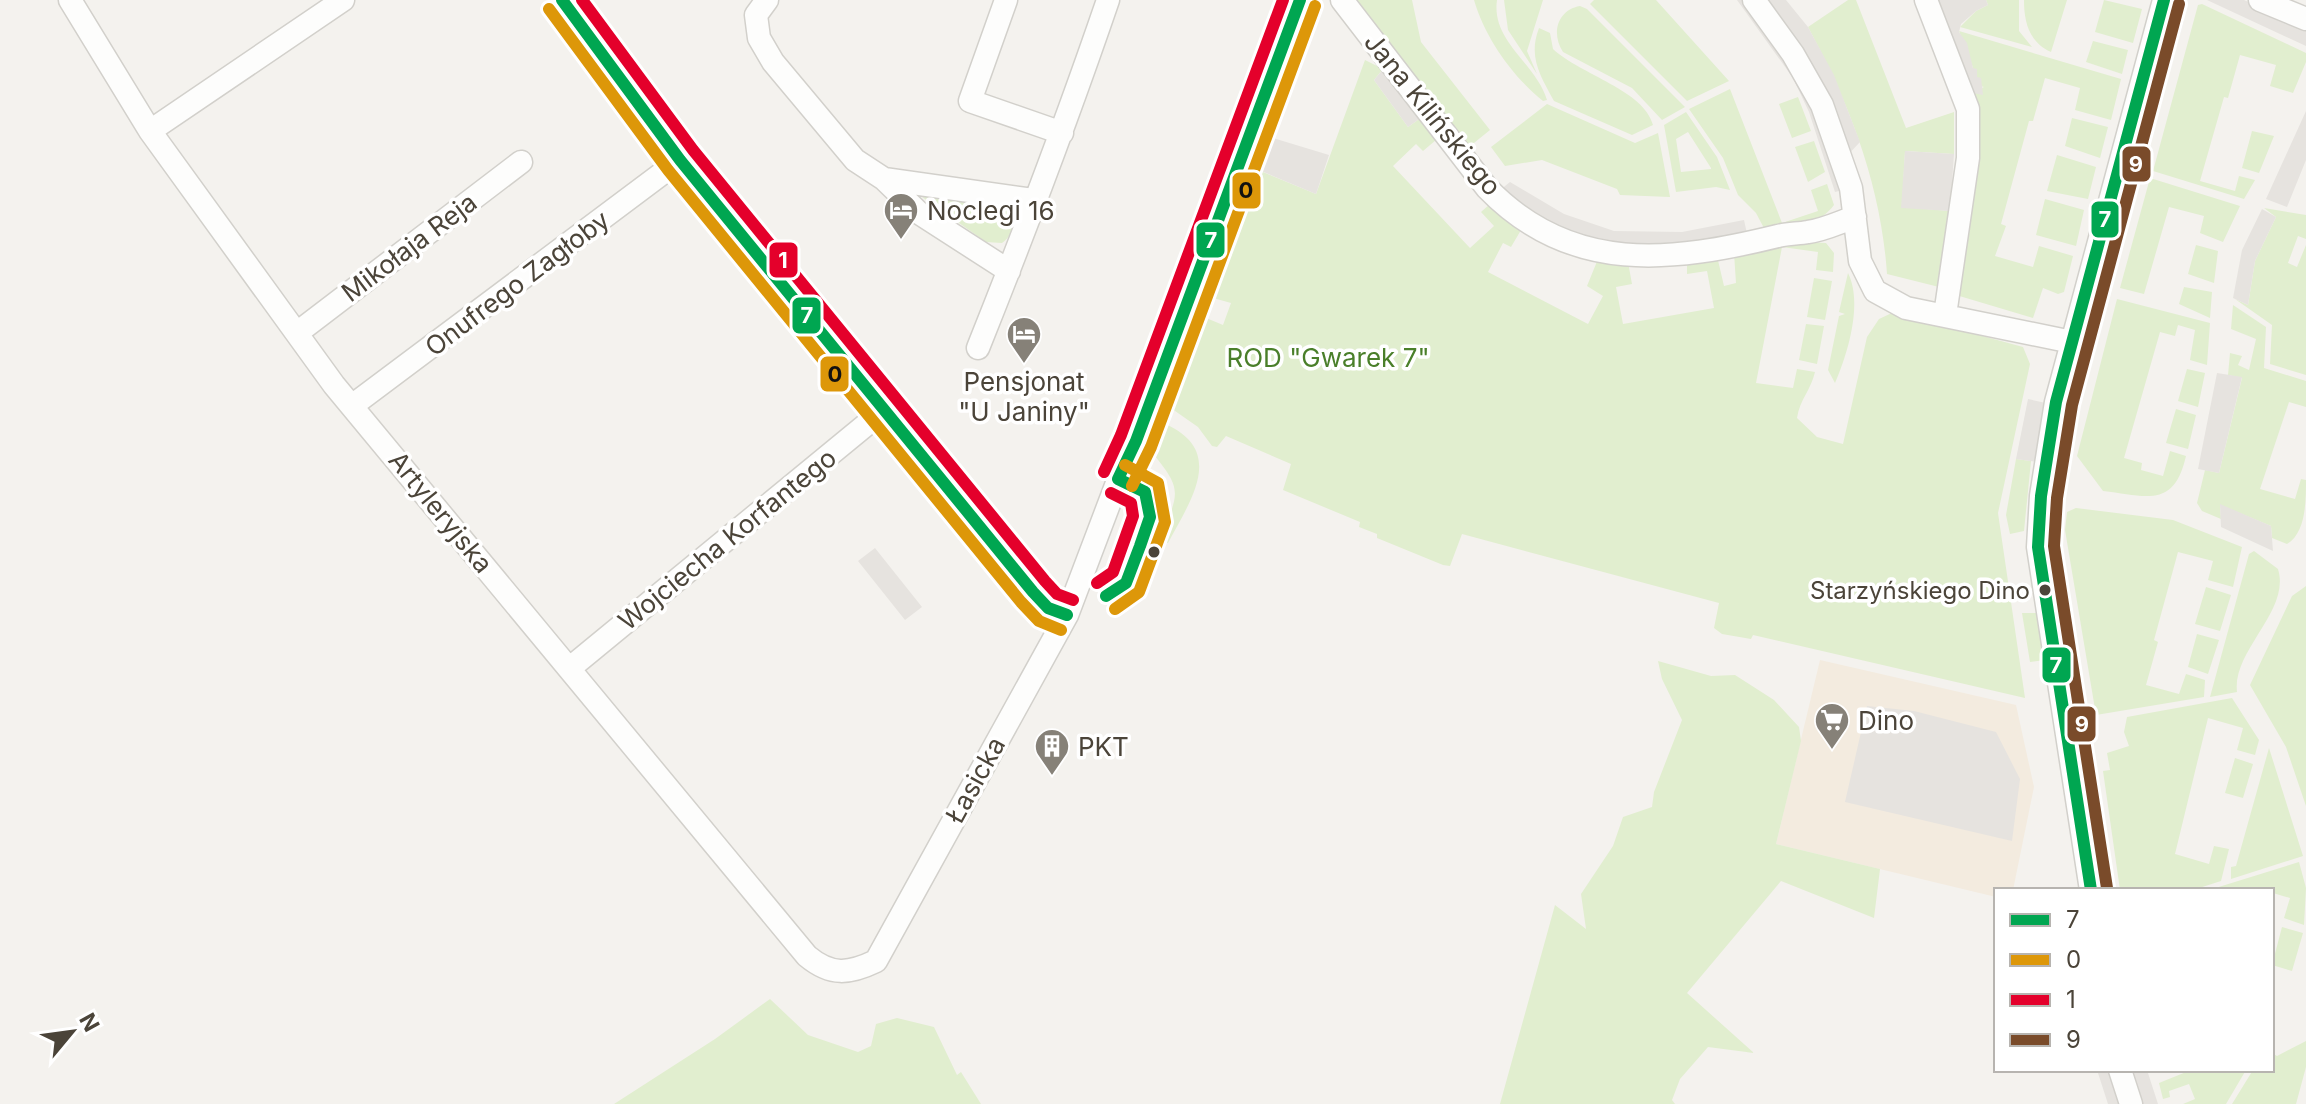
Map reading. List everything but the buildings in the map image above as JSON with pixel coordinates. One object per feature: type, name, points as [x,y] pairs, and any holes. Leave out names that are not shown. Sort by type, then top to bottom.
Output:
[{"type":"street","name":"Artyleryjska","points":[[70,0],[150,131],[353,405],[807,956],[823,969],[860,968]]},
{"type":"street","points":[[150,131],[343,0]]},
{"type":"street","points":[[562,0],[680,160],[1033,592],[1048,608],[1067,615]]},
{"type":"street","points":[[767,0],[756,15],[759,38],[773,62],[855,160],[884,179],[919,213],[1009,271]]},
{"type":"street","points":[[1006,0],[970,101],[1062,133]]},
{"type":"street","points":[[978,348],[1033,200],[1062,133],[1108,0]]},
{"type":"street","name":"Łasicka","points":[[860,968],[876,961],[892,935],[1067,615],[1118,479],[1136,441],[1300,0]]},
{"type":"street","name":"Jana Kilińskiego","points":[[1342,0],[1487,188],[1515,213],[1554,233],[1600,252],[1623,257],[1653,256],[1730,248],[1782,234],[1811,232],[1855,217]]},
{"type":"street","points":[[1754,0],[1793,54],[1822,105],[1843,160],[1860,261],[1875,291],[1906,308],[2072,342]]},
{"type":"street","points":[[1926,0],[1968,109],[1968,158],[1945,315]]},
{"type":"street","points":[[2091,888],[2038,547],[2045,463],[2072,342],[2164,0]]},
{"type":"street","points":[[2260,0],[2306,19]]},
{"type":"street","name":"Onufrego Zagłoby","points":[[353,405],[680,160]]},
{"type":"street","name":"Mikołaja Reja","points":[[297,333],[521,162]]},
{"type":"street","points":[[884,179],[1033,200]]},
{"type":"street","name":"Wojciecha Korfantego","points":[[570,668],[884,410]]},
{"type":"street","points":[[2121,1072],[2131,1104]]},
{"type":"shaded area","points":[[1737,0],[1786,0],[1808,27],[1834,75],[1860,142],[1843,160],[1851,188],[1835,192],[1809,112],[1793,78]]},
{"type":"shaded area","points":[[1926,0],[1986,0],[1988,5],[1961,24],[1959,32],[1967,43],[1977,77],[1981,78],[1983,95],[1963,91]]},
{"type":"shaded area","points":[[2207,0],[2244,0],[2306,29],[2306,46]]},
{"type":"shaded area","points":[[2160,13],[2184,20],[2080,397],[2066,466],[2016,459],[2028,399],[2055,405]]},
{"type":"shaded area","points":[[1302,16],[1316,23],[1273,138],[1329,155],[1316,194],[1247,165]]},
{"type":"shaded area","points":[[1384,68],[1422,117],[1408,127],[1374,80]]},
{"type":"shaded area","points":[[2306,111],[2306,160],[2287,207],[2266,199]]},
{"type":"shaded area","points":[[1905,151],[1954,154],[1950,211],[1901,208]]},
{"type":"shaded area","points":[[1510,182],[1564,214],[1614,231],[1682,232],[1744,220],[1749,243],[1600,252],[1494,195]]},
{"type":"shaded area","points":[[2262,209],[2276,217],[2255,261],[2248,305],[2233,298],[2242,250]]},
{"type":"shaded area","points":[[2217,373],[2242,377],[2219,473],[2198,469]]},
{"type":"shaded area","points":[[2220,504],[2271,526],[2273,551],[2221,527]]},
{"type":"shaded area","points":[[875,548],[922,607],[905,620],[858,561]]},
{"type":"shaded area","points":[[1820,660],[2016,705],[2034,787],[2013,888],[1994,888],[1994,897],[1776,844]]},
{"type":"shaded area","points":[[2082,674],[2090,722],[2064,726],[2060,678]]},
{"type":"shaded area","points":[[1867,706],[1914,711],[1996,732],[2020,779],[2012,841],[1845,802]]},
{"type":"shaded area","points":[[2099,790],[2114,888],[2091,888],[2075,794]]},
{"type":"shaded area","points":[[2098,1072],[2148,1072],[2158,1104],[2108,1104]]},
{"type":"green space","points":[[1357,0],[1412,0],[1421,42],[1490,130],[1469,147]]},
{"type":"green space","points":[[1474,0],[1497,0],[1497,15],[1507,40],[1534,75],[1547,100],[1543,101],[1532,91],[1501,56]]},
{"type":"green space","points":[[1504,0],[1543,0],[1527,51],[1537,74],[1508,30]]},
{"type":"green space","points":[[1594,0],[1656,0],[1729,81],[1687,101],[1590,4]]},
{"type":"green space","points":[[1848,0],[1856,0],[1906,128],[1954,112],[1954,154],[1905,151],[1902,207],[1950,211],[1939,287],[1887,274],[1878,209],[1861,146],[1837,86],[1808,27]]},
{"type":"green space","points":[[1986,0],[2019,0],[2019,31],[2032,47],[1960,27],[1976,11],[1988,5]]},
{"type":"green space","points":[[2024,0],[2067,0],[2051,52],[2038,43],[2029,30]]},
{"type":"green space","points":[[2104,0],[2142,9],[2133,43],[2095,32]]},
{"type":"green space","points":[[2202,4],[2306,53],[2306,62],[2293,93],[2270,86],[2276,65],[2240,55],[2228,98],[2224,97],[2200,181],[2235,191],[2239,176],[2255,180],[2244,199],[2153,171],[2198,5]]},
{"type":"green space","points":[[1580,6],[1587,9],[1685,107],[1662,120],[1632,88],[1563,52],[1557,38],[1558,24],[1566,12]]},
{"type":"green space","points":[[1539,28],[1550,33],[1553,49],[1565,58],[1638,102],[1653,125],[1632,135],[1554,101],[1535,57]]},
{"type":"green space","points":[[1959,31],[2121,79],[2111,120],[2075,110],[2080,88],[2045,78],[2033,121],[2029,121],[2001,224],[2006,226],[1995,256],[2033,267],[2039,246],[2073,256],[2064,292],[2058,294],[2043,288],[2033,318],[1956,295],[1969,93],[1984,87],[1980,86]]},
{"type":"green space","points":[[2093,41],[2128,50],[2122,74],[2086,62]]},
{"type":"green space","name":"ROD \"Gwarek 7\"","points":[[1365,60],[1383,69],[1374,80],[1408,127],[1422,117],[1436,140],[1423,151],[1416,144],[1393,166],[1470,248],[1494,226],[1481,212],[1490,204],[1524,225],[1511,247],[1503,243],[1488,272],[1588,324],[1603,296],[1587,286],[1598,259],[1628,262],[1632,284],[1616,287],[1623,324],[1714,308],[1707,271],[1687,274],[1687,261],[1717,256],[1724,286],[1736,283],[1734,253],[1781,241],[1826,243],[1834,253],[1833,272],[1816,270],[1818,252],[1782,247],[1756,383],[1793,388],[1797,369],[1815,372],[1797,418],[1817,437],[1843,444],[1867,337],[1879,319],[1894,312],[2023,347],[2030,364],[1998,513],[2025,698],[1753,635],[1751,639],[1722,634],[1714,628],[1719,603],[1462,534],[1450,566],[1443,565],[1377,538],[1377,534],[1359,527],[1360,522],[1283,490],[1291,464],[1226,436],[1217,447],[1212,446],[1198,427],[1165,404],[1199,315],[1223,325],[1231,303],[1206,296],[1253,168],[1316,194]]},
{"type":"green space","points":[[1730,89],[1782,223],[1818,211],[1811,190],[1827,184],[1834,205],[1820,218],[1765,230],[1756,213],[1738,195],[1723,158],[1689,109]]},
{"type":"green space","points":[[1798,97],[1811,131],[1792,138],[1779,104]]},
{"type":"green space","points":[[1547,104],[1635,143],[1658,133],[1670,197],[1620,195],[1617,189],[1542,160],[1505,166],[1491,147]]},
{"type":"green space","points":[[1686,112],[1717,157],[1730,190],[1716,187],[1676,192],[1664,125]],"holes":[[[1688,132],[1711,169],[1681,172],[1676,139]]]},
{"type":"green space","points":[[2072,118],[2108,127],[2100,158],[2065,146]]},
{"type":"green space","points":[[2252,131],[2274,136],[2259,173],[2242,168]]},
{"type":"green space","points":[[1814,141],[1825,172],[1808,182],[1795,147]]},
{"type":"green space","points":[[2057,155],[2096,167],[2088,199],[2047,191]]},
{"type":"green space","points":[[2150,178],[2240,206],[2223,242],[2200,233],[2204,216],[2169,207],[2144,294],[2120,288]]},
{"type":"green space","points":[[915,192],[1002,206],[1012,211],[1014,220],[1011,233],[1002,243],[986,242]]},
{"type":"green space","points":[[2045,199],[2084,210],[2076,246],[2036,235]]},
{"type":"green space","points":[[2264,208],[2306,215],[2306,239],[2298,236],[2288,263],[2297,267],[2306,245],[2306,375],[2270,364],[2272,325],[2235,299],[2248,305],[2255,261],[2276,217]]},
{"type":"green space","points":[[2196,245],[2218,251],[2214,283],[2188,274]]},
{"type":"green space","points":[[1848,273],[1854,313],[1849,343],[1835,383],[1828,370],[1839,316],[1845,314],[1839,312]]},
{"type":"green space","points":[[1814,278],[1832,281],[1825,320],[1807,317]]},
{"type":"green space","points":[[2184,287],[2212,292],[2210,318],[2179,304]]},
{"type":"green space","points":[[2117,299],[2210,323],[2207,365],[2190,360],[2195,330],[2178,325],[2175,336],[2160,332],[2124,458],[2142,463],[2141,470],[2163,476],[2170,451],[2186,456],[2174,485],[2156,495],[2103,491],[2077,456]]},
{"type":"green space","points":[[2233,305],[2266,327],[2264,368],[2306,381],[2306,407],[2289,402],[2260,489],[2295,499],[2301,479],[2306,480],[2301,524],[2287,544],[2272,538],[2271,526],[2220,505],[2221,519],[2202,511],[2197,503],[2205,470],[2219,473],[2242,378],[2228,375],[2230,353],[2242,356],[2238,365],[2249,370],[2256,339],[2231,329]]},
{"type":"green space","points":[[1806,324],[1824,326],[1817,364],[1799,360]]},
{"type":"green space","points":[[2187,369],[2205,373],[2198,407],[2178,401]]},
{"type":"green space","points":[[2176,409],[2196,415],[2188,449],[2166,443]]},
{"type":"green space","points":[[1165,424],[1184,435],[1195,448],[1199,462],[1193,494],[1168,543],[1160,540],[1175,492],[1169,474],[1150,450],[1156,429]]},
{"type":"green space","points":[[2016,459],[2031,461],[2024,531],[2010,534],[2006,515]]},
{"type":"green space","points":[[2076,508],[2173,520],[2242,547],[2233,587],[2208,580],[2213,561],[2178,552],[2154,640],[2158,642],[2146,685],[2179,694],[2186,674],[2205,680],[2204,697],[2096,715],[2065,530],[2067,512]]},
{"type":"green space","points":[[2254,551],[2278,569],[2280,585],[2276,600],[2243,661],[2237,692],[2210,697],[2249,554]]},
{"type":"green space","points":[[2306,586],[2306,806],[2286,747],[2250,685],[2292,596]]},
{"type":"green space","points":[[2206,587],[2231,595],[2220,631],[2195,624]]},
{"type":"green space","points":[[2022,613],[2037,613],[2045,660],[2030,662]]},
{"type":"green space","points":[[2197,634],[2219,640],[2208,674],[2188,667]]},
{"type":"green space","points":[[1658,661],[1711,676],[1735,675],[1774,700],[1799,727],[1801,741],[1776,844],[1880,869],[1874,918],[1781,881],[1687,993],[1754,1053],[1708,1047],[1680,1079],[1672,1100],[1675,1104],[1500,1104],[1555,905],[1586,929],[1581,894],[1613,846],[1623,817],[1652,807],[1654,792],[1682,720],[1662,679]]},
{"type":"green space","points":[[2232,698],[2259,740],[2255,755],[2237,750],[2243,728],[2208,718],[2175,854],[2209,864],[2214,846],[2229,849],[2221,881],[2199,888],[2120,888],[2103,771],[2110,770],[2107,753],[2129,746],[2124,732],[2127,717]]},
{"type":"green space","points":[[2269,748],[2303,856],[2231,879],[2231,867],[2236,866]]},
{"type":"green space","points":[[2235,758],[2253,764],[2243,798],[2225,793]]},
{"type":"green space","points":[[2299,862],[2306,888],[2304,925],[2284,918],[2290,898],[2274,893],[2274,888],[2215,888]]},
{"type":"green space","points":[[2282,927],[2303,933],[2292,971],[2274,966]]},
{"type":"green space","points":[[770,999],[808,1035],[858,1052],[871,1046],[876,1024],[897,1018],[934,1027],[957,1075],[961,1072],[981,1104],[614,1104],[715,1039]]},
{"type":"green space","points":[[2306,1041],[2306,1067],[2296,1104],[2232,1104],[2252,1072],[2274,1072],[2274,1054],[2277,1056]]},
{"type":"green space","points":[[2186,1072],[2245,1072],[2226,1104],[2183,1104],[2195,1099],[2189,1084],[2169,1091],[2170,1097],[2163,1099],[2159,1083]]},
{"type":"transit line","name":"7","points":[[562,0],[680,160],[1033,592],[1048,608],[1067,615]]},
{"type":"transit line","name":"1","points":[[582,0],[693,150],[1045,581],[1057,594],[1073,600]]},
{"type":"transit line","name":"1","points":[[1104,472],[1121,435],[1283,0]]},
{"type":"transit line","name":"7","points":[[1118,479],[1136,441],[1300,0]]},
{"type":"transit line","name":"7","points":[[2091,888],[2038,547],[2041,496],[2056,402],[2164,0]]},
{"type":"transit line","name":"9","points":[[2107,888],[2054,546],[2057,498],[2072,405],[2179,4]]},
{"type":"transit line","name":"0","points":[[1132,486],[1151,447],[1315,6]]},
{"type":"transit line","name":"0","points":[[549,9],[668,170],[1021,602],[1039,621],[1061,630]]},
{"type":"transit line","name":"0","points":[[1115,609],[1139,592],[1165,522],[1158,483],[1125,465]]},
{"type":"transit line","name":"7","points":[[1106,596],[1126,583],[1150,517],[1145,492],[1118,479]]},
{"type":"transit line","name":"1","points":[[1097,583],[1113,572],[1133,516],[1131,503],[1111,493]]},
{"type":"place","name":"Noclegi 16","points":[[901,241]]},
{"type":"place","name":"Pensjonat \"U Janiny\"","points":[[1024,365]]},
{"type":"place","name":"Starzyńskiego Dino","points":[[2045,590]]},
{"type":"place","name":"Dino","points":[[1832,751]]},
{"type":"place","name":"PKT","points":[[1052,777]]}]
